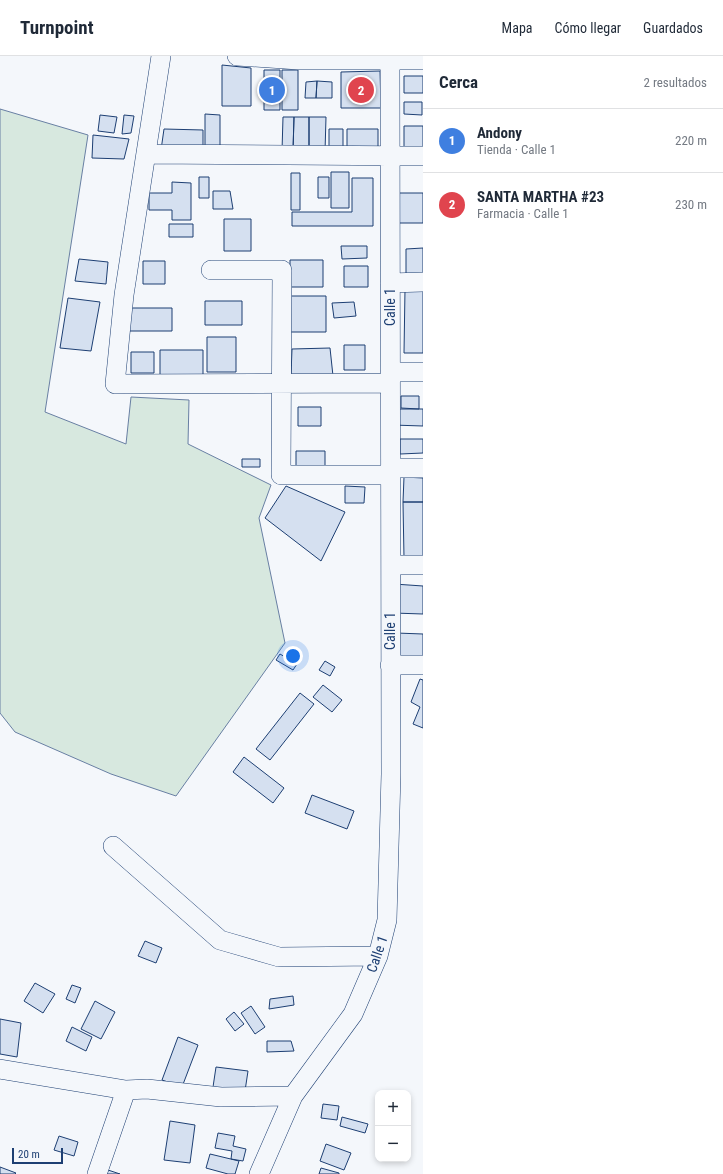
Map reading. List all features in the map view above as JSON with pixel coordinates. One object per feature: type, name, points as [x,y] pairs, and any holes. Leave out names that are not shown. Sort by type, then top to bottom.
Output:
[{"type":"street","points":[[161,56],[124,296],[115,384],[282,384],[390,378],[423,372]]},
{"type":"street","points":[[237,56],[299,60],[390,58],[423,60]]},
{"type":"street","name":"Calle 1","points":[[260,1174],[293,1096],[353,1014],[378,956],[388,920],[391,774],[390,58]]},
{"type":"street","points":[[146,154],[423,156]]},
{"type":"street","points":[[211,270],[282,270],[281,474],[390,471],[423,468]]},
{"type":"street","points":[[390,283],[423,282]]},
{"type":"street","points":[[391,565],[423,565]]},
{"type":"street","points":[[390,665],[423,665]]},
{"type":"street","points":[[113,846],[220,940],[279,957],[378,956]]},
{"type":"street","points":[[0,1069],[126,1090],[147,1089],[221,1097],[293,1096]]},
{"type":"street","points":[[97,1174],[126,1090]]},
{"type":"shaded area","points":[[0,109],[88,135],[45,412],[126,444],[131,397],[189,400],[188,444],[271,485],[259,518],[285,643],[176,796],[111,774],[15,732],[0,713]]},
{"type":"building","points":[[222,65],[251,68],[251,106],[222,106]]},
{"type":"building","points":[[264,70],[280,70],[280,110],[264,110]]},
{"type":"building","points":[[282,70],[298,70],[298,110],[282,110]]},
{"type":"building","points":[[380,71],[381,108],[341,108],[341,72]]},
{"type":"building","points":[[404,76],[423,76],[423,93],[404,93]]},
{"type":"building","points":[[317,81],[332,82],[332,98],[316,98]]},
{"type":"building","points":[[317,81],[316,98],[305,98],[306,82]]},
{"type":"building","points":[[404,102],[422,102],[422,115],[404,114]]},
{"type":"building","points":[[205,114],[220,115],[220,151],[205,151]]},
{"type":"building","points":[[100,115],[117,117],[114,133],[98,131]]},
{"type":"building","points":[[124,115],[134,116],[131,133],[122,134]]},
{"type":"building","points":[[283,117],[294,117],[293,151],[282,151]]},
{"type":"building","points":[[294,117],[309,117],[309,152],[293,151]]},
{"type":"building","points":[[309,117],[326,117],[325,152],[309,152]]},
{"type":"building","points":[[404,126],[423,126],[423,149],[404,149]]},
{"type":"building","points":[[164,129],[203,130],[203,150],[161,150]]},
{"type":"building","points":[[329,129],[343,129],[343,152],[329,152]]},
{"type":"building","points":[[347,129],[378,129],[378,149],[347,149]]},
{"type":"building","points":[[93,135],[129,139],[124,159],[92,158]]},
{"type":"building","points":[[331,172],[349,172],[349,208],[331,208]]},
{"type":"building","points":[[291,173],[300,173],[300,210],[291,210]]},
{"type":"building","points":[[199,177],[209,177],[209,198],[199,198]]},
{"type":"building","points":[[318,177],[329,177],[329,198],[318,198]]},
{"type":"building","points":[[352,178],[373,178],[373,226],[292,226],[292,212],[352,212]]},
{"type":"building","points":[[172,182],[191,183],[191,220],[172,220],[172,210],[149,210],[149,193],[172,193]]},
{"type":"building","points":[[213,191],[230,191],[233,209],[213,209]]},
{"type":"building","points":[[397,193],[423,193],[423,223],[397,223]]},
{"type":"building","points":[[224,219],[251,219],[251,251],[224,251]]},
{"type":"building","points":[[169,224],[193,224],[193,237],[169,237]]},
{"type":"building","points":[[341,246],[367,246],[367,258],[342,259]]},
{"type":"building","points":[[423,248],[423,275],[406,275],[406,249]]},
{"type":"building","points":[[79,259],[108,262],[106,284],[75,281]]},
{"type":"building","points":[[290,260],[323,260],[323,287],[290,287]]},
{"type":"building","points":[[143,261],[165,261],[165,284],[143,284]]},
{"type":"building","points":[[344,266],[368,266],[368,287],[344,287]]},
{"type":"building","points":[[405,289],[423,290],[423,353],[404,353]]},
{"type":"building","points":[[288,296],[326,296],[326,332],[288,332]]},
{"type":"building","points":[[68,298],[100,302],[91,351],[60,348]]},
{"type":"building","points":[[205,301],[242,301],[242,325],[205,325]]},
{"type":"building","points":[[354,302],[356,316],[334,318],[332,303]]},
{"type":"building","points":[[129,308],[172,308],[172,331],[129,331]]},
{"type":"building","points":[[207,337],[236,337],[236,372],[207,372]]},
{"type":"building","points":[[344,345],[365,345],[365,370],[344,370]]},
{"type":"building","points":[[330,348],[333,376],[291,375],[292,349]]},
{"type":"building","points":[[160,350],[203,350],[203,375],[160,375]]},
{"type":"building","points":[[131,352],[154,352],[154,373],[131,373]]},
{"type":"building","points":[[401,396],[419,396],[419,409],[401,408]]},
{"type":"building","points":[[298,407],[321,407],[321,426],[298,426]]},
{"type":"building","points":[[392,409],[423,409],[423,426],[392,425]]},
{"type":"building","points":[[400,439],[423,439],[423,453],[400,454]]},
{"type":"building","points":[[296,451],[325,451],[325,469],[296,469]]},
{"type":"building","points":[[242,459],[260,459],[260,467],[242,467]]},
{"type":"building","points":[[404,477],[423,478],[423,502],[403,502]]},
{"type":"building","points":[[286,486],[345,512],[321,561],[265,518]]},
{"type":"building","points":[[345,486],[365,487],[364,503],[345,503]]},
{"type":"building","points":[[403,502],[423,502],[423,558],[404,558]]},
{"type":"building","points":[[394,584],[423,586],[423,614],[393,613]]},
{"type":"building","points":[[396,633],[423,634],[423,659],[395,658]]},
{"type":"building","points":[[280,654],[297,664],[293,670],[276,660]]},
{"type":"building","points":[[325,661],[335,667],[330,676],[319,670]]},
{"type":"building","points":[[420,679],[423,680],[423,728],[413,724],[420,707],[411,702]]},
{"type":"building","points":[[323,685],[342,700],[332,712],[313,697]]},
{"type":"building","points":[[300,693],[314,704],[270,760],[256,749]]},
{"type":"building","points":[[244,757],[284,788],[273,803],[233,772]]},
{"type":"building","points":[[312,795],[354,811],[347,829],[305,813]]},
{"type":"building","points":[[145,941],[162,948],[156,963],[138,956]]},
{"type":"building","points":[[35,983],[55,994],[43,1013],[24,1001]]},
{"type":"building","points":[[72,985],[81,988],[75,1003],[66,999]]},
{"type":"building","points":[[293,996],[294,1005],[269,1009],[270,999]]},
{"type":"building","points":[[95,1001],[115,1012],[101,1039],[81,1029]]},
{"type":"building","points":[[251,1006],[265,1027],[255,1034],[241,1013]]},
{"type":"building","points":[[234,1012],[244,1024],[235,1031],[226,1019]]},
{"type":"building","points":[[0,1019],[21,1023],[17,1057],[0,1054]]},
{"type":"building","points":[[72,1027],[92,1037],[86,1051],[66,1041]]},
{"type":"building","points":[[178,1037],[198,1045],[182,1087],[162,1080]]},
{"type":"building","points":[[267,1041],[291,1041],[294,1051],[267,1052]]},
{"type":"building","points":[[216,1067],[248,1071],[245,1091],[213,1087]]},
{"type":"building","points":[[323,1104],[339,1106],[337,1120],[321,1118]]},
{"type":"building","points":[[342,1117],[368,1124],[365,1133],[340,1126]]},
{"type":"building","points":[[170,1121],[195,1125],[190,1163],[164,1160]]},
{"type":"building","points":[[218,1133],[235,1136],[233,1146],[246,1149],[243,1161],[231,1159],[232,1151],[215,1148]]},
{"type":"building","points":[[59,1136],[78,1142],[74,1156],[54,1150]]},
{"type":"building","points":[[326,1144],[351,1153],[344,1170],[320,1161]]},
{"type":"building","points":[[210,1154],[239,1161],[235,1174],[228,1174],[206,1168]]},
{"type":"building","points":[[0,1167],[16,1173],[0,1174]]},
{"type":"building","points":[[321,1168],[339,1173],[339,1174],[319,1174]]},
{"type":"building","points":[[108,1170],[120,1174],[107,1174]]},
{"type":"place","name":"Andony","points":[[272,90]]},
{"type":"place","name":"SANTA MARTHA #23","points":[[361,90]]}]
